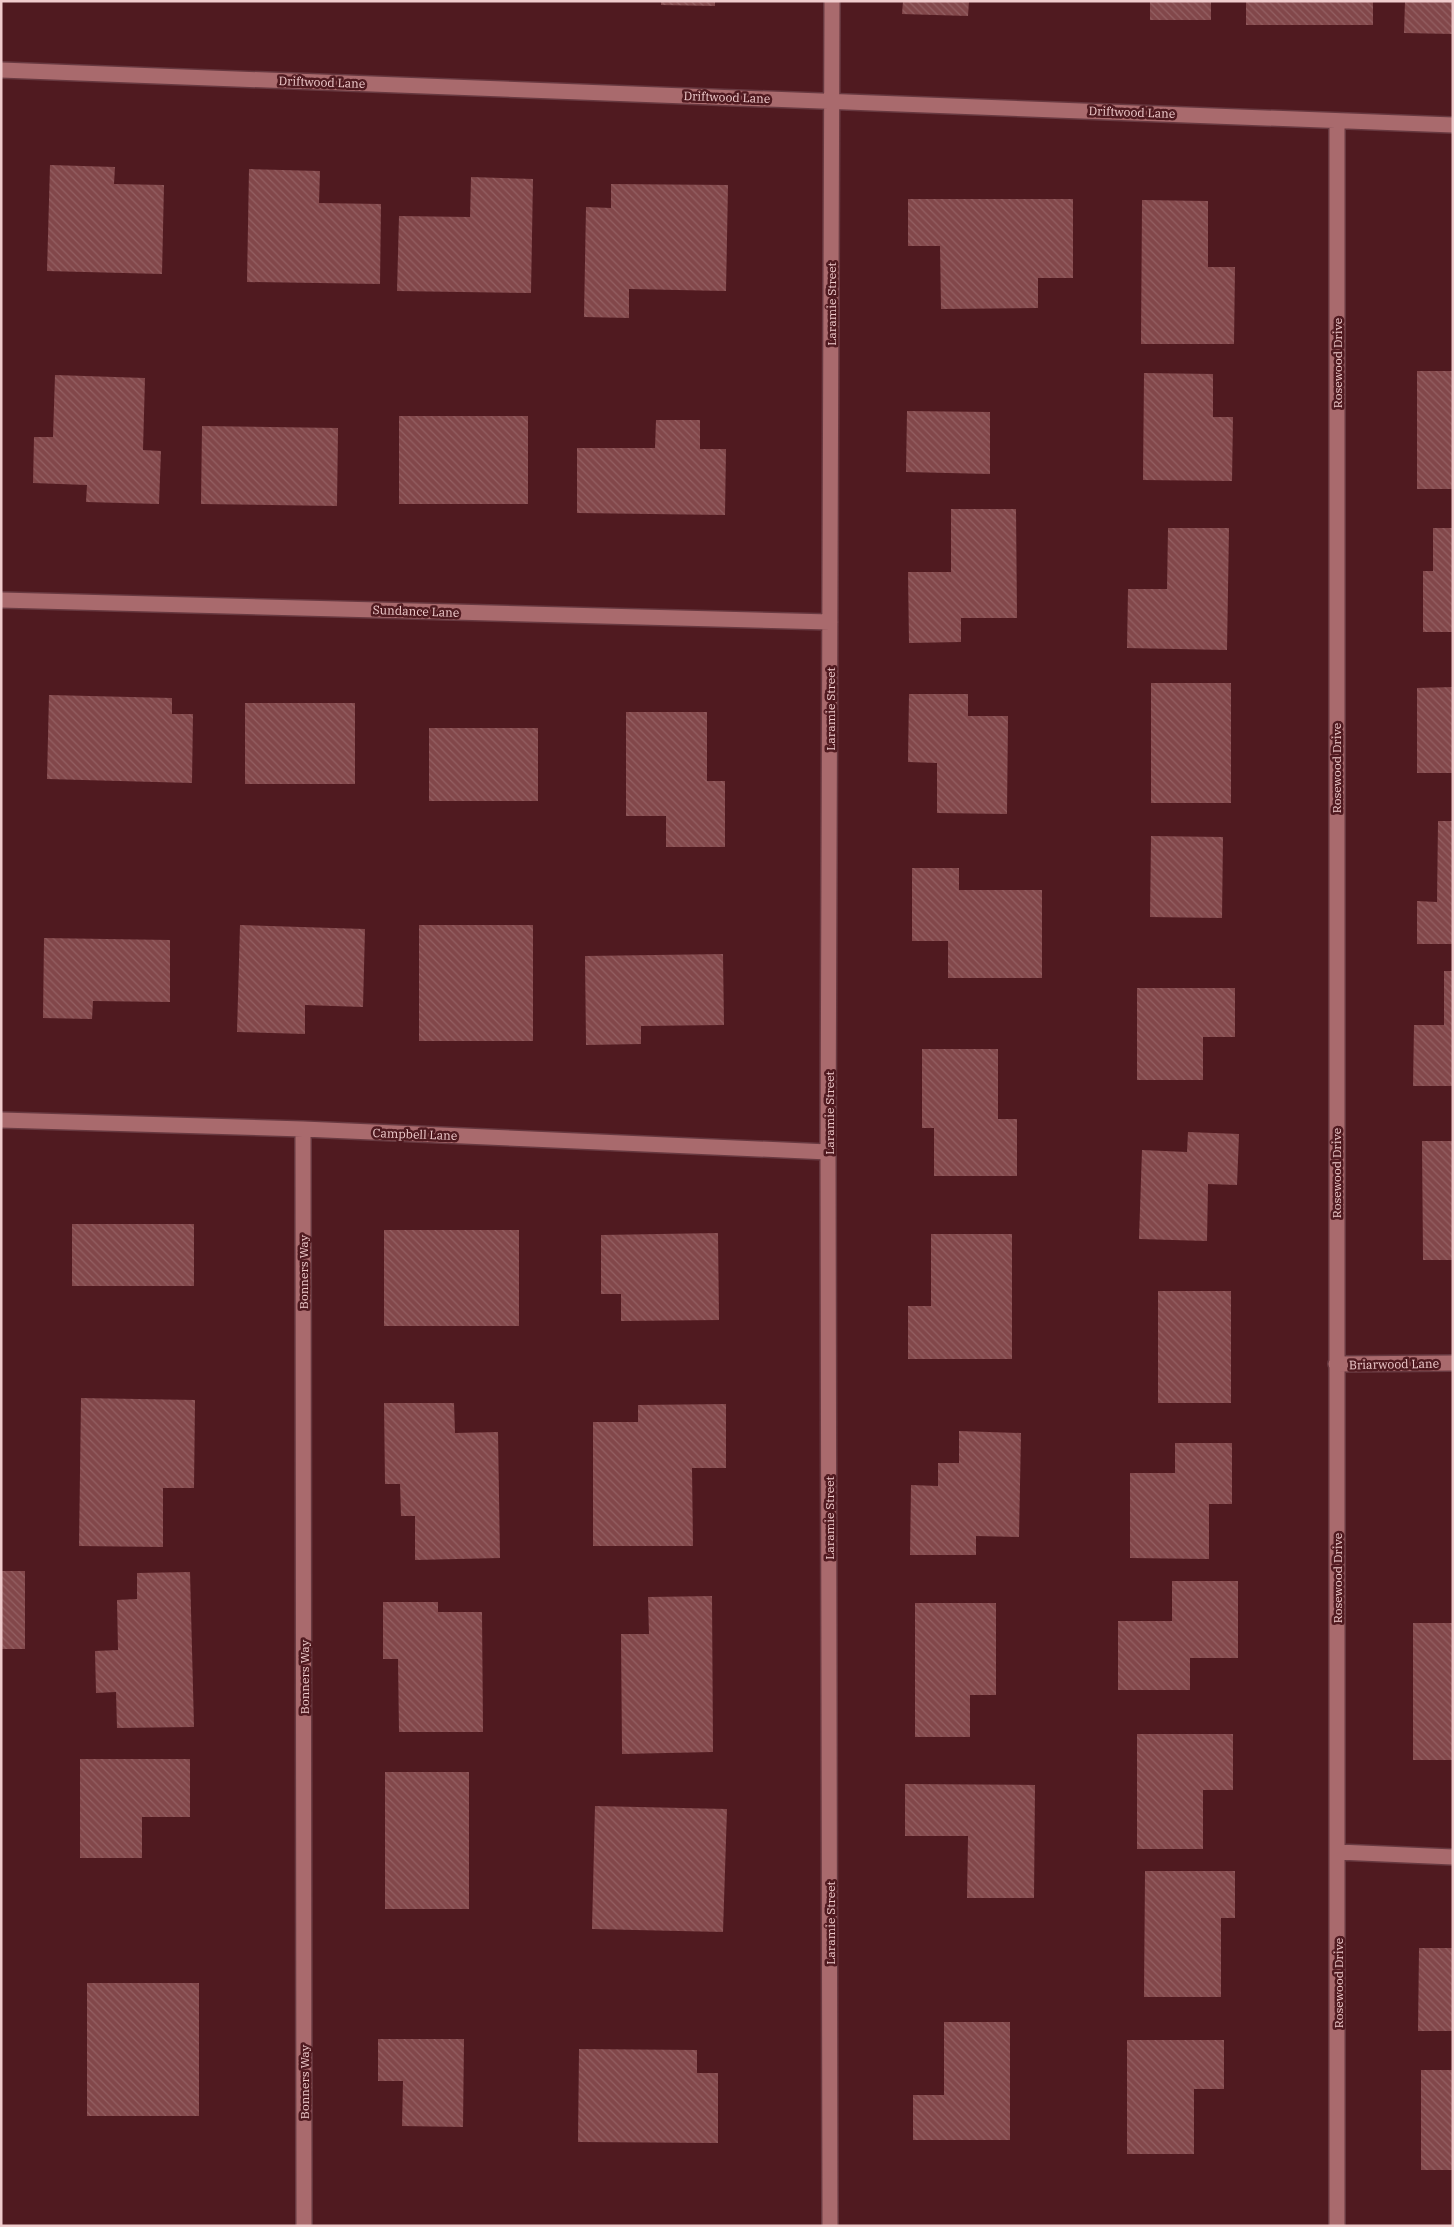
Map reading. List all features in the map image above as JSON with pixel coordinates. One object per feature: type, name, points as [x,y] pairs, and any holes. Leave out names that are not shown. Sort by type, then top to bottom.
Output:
[{"type":"street","name":"Laramie Street","points":[[830,2226],[828,1152],[832,1]]},
{"type":"street","name":"Driftwood Lane","points":[[1,70],[1453,125]]},
{"type":"street","name":"Rosewood Drive","points":[[1337,120],[1337,2226]]},
{"type":"street","name":"Sundance Lane","points":[[1,600],[830,622]]},
{"type":"street","name":"Campbell Lane","points":[[1,1120],[303,1129],[828,1152]]},
{"type":"street","name":"Bonners Way","points":[[303,1129],[304,2226]]},
{"type":"street","name":"Briarwood Lane","points":[[1336,1364],[1453,1363]]},
{"type":"street","points":[[1338,1852],[1453,1857]]},
{"type":"building","points":[[661,1],[715,1],[715,6],[661,5]]},
{"type":"building","points":[[903,1],[969,1],[968,16],[902,14]]},
{"type":"building","points":[[1150,1],[1211,1],[1211,20],[1150,20]]},
{"type":"building","points":[[1246,1],[1373,1],[1373,25],[1246,25]]},
{"type":"building","points":[[1405,1],[1453,1],[1453,34],[1404,33]]},
{"type":"building","points":[[50,165],[115,167],[114,184],[164,185],[162,274],[47,271]]},
{"type":"building","points":[[249,169],[320,171],[319,203],[381,204],[380,284],[247,282]]},
{"type":"building","points":[[471,177],[533,179],[531,293],[397,291],[399,216],[470,217]]},
{"type":"building","points":[[611,184],[728,185],[726,291],[629,289],[629,318],[584,317],[586,207],[611,208]]},
{"type":"building","points":[[908,199],[1073,199],[1073,278],[1038,278],[1038,308],[941,309],[940,246],[908,246]]},
{"type":"building","points":[[1142,200],[1208,201],[1208,267],[1235,267],[1234,344],[1141,344]]},
{"type":"building","points":[[1417,371],[1453,371],[1453,489],[1417,489]]},
{"type":"building","points":[[1144,373],[1213,374],[1213,417],[1233,417],[1232,481],[1143,480]]},
{"type":"building","points":[[55,375],[145,378],[143,450],[161,451],[159,504],[86,502],[87,485],[33,483],[34,437],[53,437]]},
{"type":"building","points":[[907,411],[990,412],[990,474],[906,472]]},
{"type":"building","points":[[399,416],[528,416],[528,504],[399,504]]},
{"type":"building","points":[[656,420],[700,420],[700,449],[726,449],[725,515],[577,513],[577,448],[655,448]]},
{"type":"building","points":[[202,426],[338,428],[337,506],[201,504]]},
{"type":"building","points":[[951,509],[1016,509],[1017,618],[961,618],[961,642],[909,643],[908,572],[951,572]]},
{"type":"building","points":[[1168,528],[1229,528],[1227,650],[1127,648],[1128,589],[1167,589]]},
{"type":"building","points":[[1433,528],[1453,528],[1453,632],[1423,632],[1423,571],[1433,571]]},
{"type":"building","points":[[1151,683],[1231,683],[1231,803],[1151,803]]},
{"type":"building","points":[[1453,687],[1453,773],[1417,773],[1417,688]]},
{"type":"building","points":[[909,694],[968,694],[968,716],[1008,716],[1007,814],[937,813],[937,763],[908,762]]},
{"type":"building","points":[[49,695],[172,698],[172,714],[193,714],[192,783],[47,779]]},
{"type":"building","points":[[245,703],[355,703],[355,784],[245,784]]},
{"type":"building","points":[[626,712],[707,712],[707,781],[725,781],[725,847],[666,847],[666,816],[626,816]]},
{"type":"building","points":[[429,728],[538,728],[538,801],[429,801]]},
{"type":"building","points":[[1438,821],[1453,821],[1453,944],[1417,944],[1417,901],[1437,902]]},
{"type":"building","points":[[1151,836],[1223,837],[1222,918],[1150,917]]},
{"type":"building","points":[[912,868],[959,868],[959,890],[1042,890],[1042,978],[948,978],[948,941],[912,941]]},
{"type":"building","points":[[240,925],[365,929],[363,1007],[305,1005],[305,1034],[237,1032]]},
{"type":"building","points":[[419,925],[533,925],[533,1041],[419,1041]]},
{"type":"building","points":[[44,938],[170,940],[170,1002],[93,1001],[92,1019],[43,1018]]},
{"type":"building","points":[[723,954],[724,1025],[641,1026],[641,1044],[586,1045],[585,956]]},
{"type":"building","points":[[1444,971],[1453,971],[1453,1086],[1413,1086],[1414,1025],[1444,1025]]},
{"type":"building","points":[[1137,988],[1235,988],[1235,1037],[1203,1037],[1203,1080],[1137,1080]]},
{"type":"building","points":[[922,1049],[998,1049],[998,1119],[1017,1119],[1017,1176],[934,1176],[934,1128],[922,1128]]},
{"type":"building","points":[[1188,1132],[1239,1134],[1237,1185],[1208,1184],[1207,1241],[1139,1239],[1142,1150],[1187,1152]]},
{"type":"building","points":[[1422,1141],[1453,1141],[1453,1260],[1423,1260]]},
{"type":"building","points":[[72,1224],[194,1224],[194,1286],[72,1286]]},
{"type":"building","points":[[384,1230],[519,1230],[519,1326],[384,1326]]},
{"type":"building","points":[[718,1233],[719,1320],[621,1321],[621,1294],[601,1294],[601,1235]]},
{"type":"building","points":[[931,1234],[1012,1234],[1012,1359],[908,1359],[908,1306],[931,1306]]},
{"type":"building","points":[[1158,1291],[1231,1291],[1231,1403],[1158,1403]]},
{"type":"building","points":[[81,1398],[195,1400],[194,1488],[163,1488],[163,1547],[79,1546]]},
{"type":"building","points":[[384,1403],[454,1403],[455,1433],[498,1432],[500,1558],[415,1560],[415,1516],[401,1516],[400,1484],[385,1484]]},
{"type":"building","points":[[726,1404],[726,1468],[692,1468],[693,1546],[593,1546],[593,1422],[638,1422],[638,1405]]},
{"type":"building","points":[[959,1431],[1021,1433],[1019,1537],[976,1536],[976,1555],[910,1555],[911,1485],[938,1486],[938,1463],[959,1463]]},
{"type":"building","points":[[1175,1443],[1232,1443],[1232,1504],[1209,1504],[1209,1559],[1130,1558],[1130,1473],[1175,1473]]},
{"type":"building","points":[[1,1571],[25,1571],[25,1649],[1,1649]]},
{"type":"building","points":[[190,1572],[194,1727],[117,1728],[116,1692],[96,1693],[95,1651],[118,1650],[117,1600],[137,1599],[137,1573]]},
{"type":"building","points":[[1172,1581],[1238,1581],[1238,1658],[1190,1658],[1190,1690],[1118,1690],[1118,1621],[1172,1621]]},
{"type":"building","points":[[712,1596],[713,1752],[622,1754],[621,1634],[649,1634],[648,1597]]},
{"type":"building","points":[[383,1602],[438,1602],[438,1612],[482,1612],[483,1732],[399,1732],[398,1659],[383,1659]]},
{"type":"building","points":[[915,1603],[996,1603],[996,1695],[970,1695],[970,1737],[915,1737]]},
{"type":"building","points":[[1413,1623],[1453,1623],[1453,1760],[1413,1760]]},
{"type":"building","points":[[1137,1734],[1233,1734],[1233,1790],[1203,1790],[1203,1849],[1137,1849]]},
{"type":"building","points":[[80,1759],[190,1759],[190,1817],[142,1817],[142,1858],[80,1858]]},
{"type":"building","points":[[385,1772],[469,1772],[469,1909],[385,1909]]},
{"type":"building","points":[[905,1784],[1035,1785],[1034,1898],[967,1898],[968,1836],[905,1836]]},
{"type":"building","points":[[595,1806],[727,1809],[723,1932],[592,1929]]},
{"type":"building","points":[[1145,1871],[1235,1871],[1235,1918],[1221,1918],[1221,1997],[1144,1997]]},
{"type":"building","points":[[1419,1948],[1453,1948],[1453,2031],[1418,2031]]},
{"type":"building","points":[[87,1983],[199,1983],[199,2116],[87,2116]]},
{"type":"building","points":[[944,2022],[1010,2022],[1010,2140],[913,2140],[913,2095],[944,2095]]},
{"type":"building","points":[[378,2039],[464,2039],[463,2127],[402,2126],[403,2081],[378,2081]]},
{"type":"building","points":[[1127,2040],[1224,2040],[1224,2089],[1194,2089],[1194,2154],[1127,2154]]},
{"type":"building","points":[[579,2049],[697,2050],[697,2073],[718,2073],[718,2143],[578,2142]]},
{"type":"building","points":[[1421,2070],[1453,2070],[1453,2170],[1421,2170]]}]
